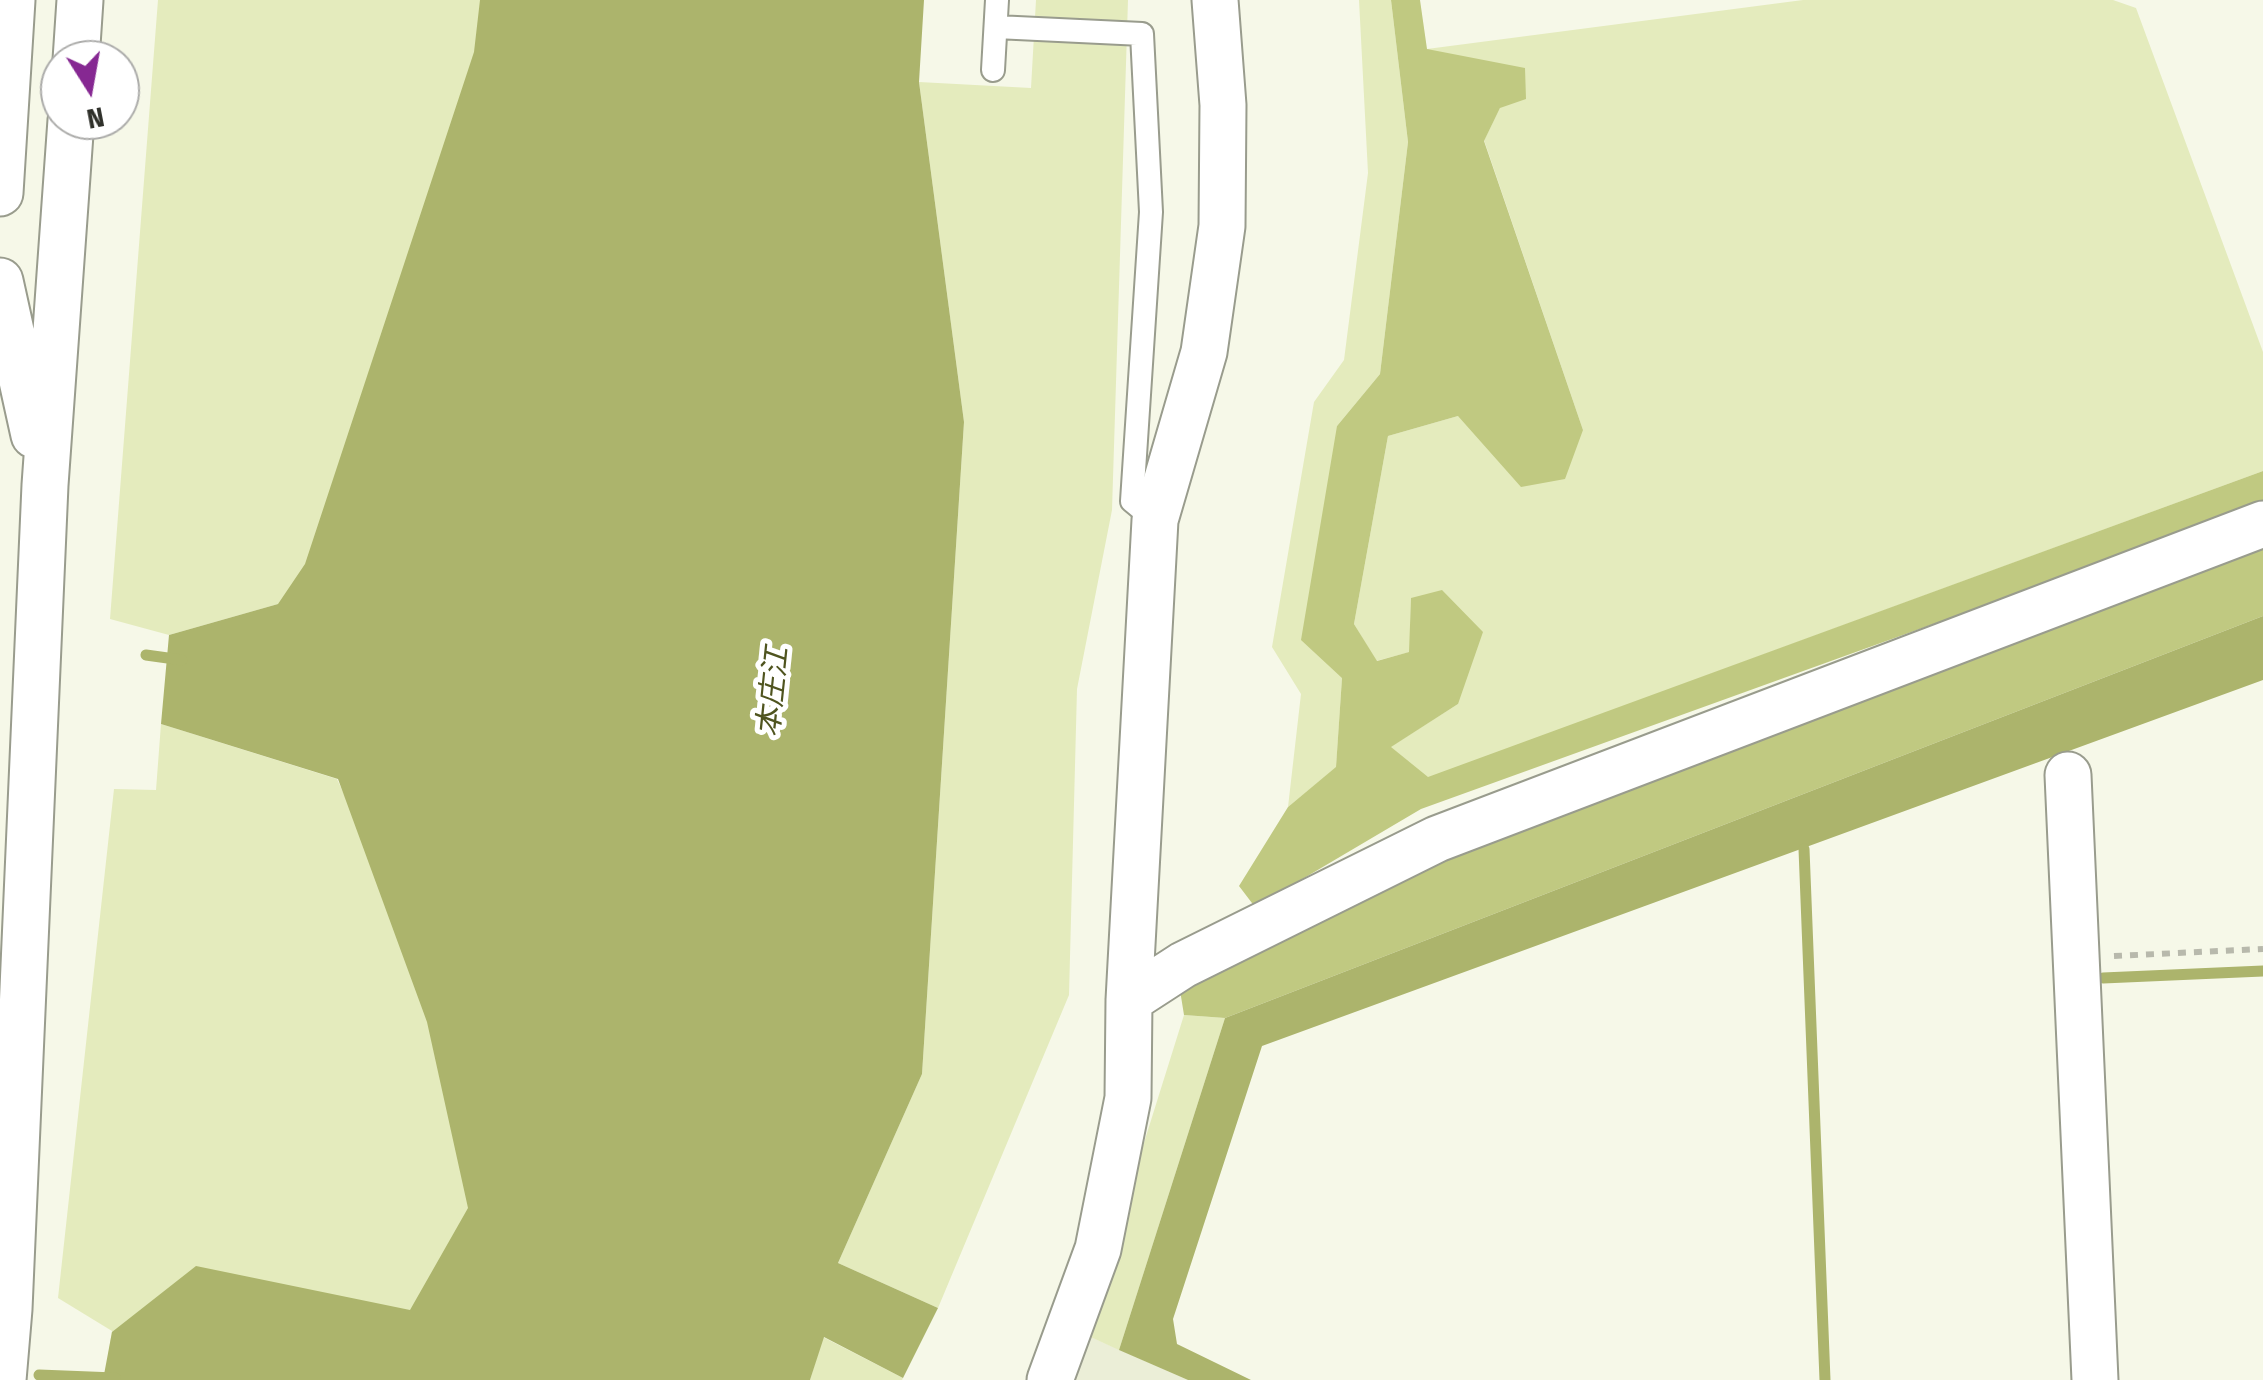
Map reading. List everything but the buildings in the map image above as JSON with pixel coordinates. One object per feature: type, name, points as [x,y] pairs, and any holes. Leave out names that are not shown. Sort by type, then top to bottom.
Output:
[{"type":"street","points":[[0,192],[12,0]]},
{"type":"street","points":[[77,40],[80,0]]},
{"type":"street","points":[[1050,1380],[1102,1230],[1128,1098],[1129,1000],[1156,520],[1204,352],[1222,226],[1223,104],[1216,0]]},
{"type":"street","points":[[2,1380],[45,486],[70,140]]},
{"type":"street","points":[[0,281],[45,486]]},
{"type":"street","points":[[1129,1000],[1184,965],[1437,839],[2263,524]]},
{"type":"street","points":[[2068,775],[2094,1380]]},
{"type":"lane","points":[[994,70],[997,0]]},
{"type":"lane","points":[[996,26],[1142,34],[1151,212],[1132,501],[1156,520]]},
{"type":"path","points":[[2076,958],[2263,949]]},
{"type":"shaded area","points":[[158,0],[571,0],[363,586],[278,604],[169,635],[110,619]]},
{"type":"shaded area","points":[[1036,0],[1128,0],[1112,510],[1077,689],[1069,995],[938,1308],[838,1263],[922,1074],[964,422],[919,82],[1031,88]]},
{"type":"shaded area","points":[[1359,0],[1391,0],[1408,142],[1380,374],[1337,426],[1342,678],[1336,768],[1288,807],[1301,694],[1272,647],[1314,402],[1344,360],[1368,173]]},
{"type":"shaded area","points":[[1391,0],[1420,0],[1427,49],[1525,68],[1526,99],[1500,108],[1484,141],[1583,430],[1565,479],[1521,487],[1458,416],[1388,436],[1354,624],[1377,661],[1409,652],[1411,598],[1442,590],[1483,632],[1458,704],[1391,747],[1428,777],[2263,471],[2263,505],[1421,809],[1255,907],[1239,886],[1288,807],[1336,767],[1342,678],[1301,640],[1337,426],[1380,374],[1408,142]]},
{"type":"shaded area","points":[[1803,0],[2113,0],[2136,8],[2263,352],[2263,471],[1428,778],[1390,747],[1458,704],[1411,598],[1410,652],[1376,661],[1354,624],[1388,436],[1458,416],[1583,430],[1484,140],[1500,108],[1427,49]]},
{"type":"shaded area","points":[[2263,546],[2263,616],[1225,1018],[1184,1015],[1179,984],[1450,847]]},
{"type":"shaded area","points":[[161,724],[337,779],[589,1328],[108,1356],[112,1331],[58,1298],[114,789],[156,790]]},
{"type":"shaded area","points":[[1184,1015],[1225,1018],[1119,1350],[1084,1334]]},
{"type":"shaded area","points":[[1084,1334],[1188,1380],[1068,1380]]},
{"type":"shaded area","points":[[823,1337],[903,1378],[902,1380],[810,1380]]},
{"type":"water","name":"本庄江","points":[[480,0],[924,0],[919,82],[964,422],[922,1074],[838,1263],[938,1308],[903,1378],[824,1337],[810,1380],[103,1380],[112,1332],[196,1266],[410,1310],[468,1208],[427,1022],[338,779],[161,724],[169,635],[278,604],[305,564],[474,52]]},
{"type":"water","points":[[2263,616],[2263,680],[1262,1046],[1173,1319],[1177,1344],[1251,1380],[1188,1380],[1119,1350],[1225,1018]]},
{"type":"waterway","points":[[146,655],[182,660]]},
{"type":"waterway","points":[[1804,849],[1825,1380]]},
{"type":"waterway","points":[[2103,978],[2263,971]]},
{"type":"waterway","points":[[39,1375],[115,1378]]}]
